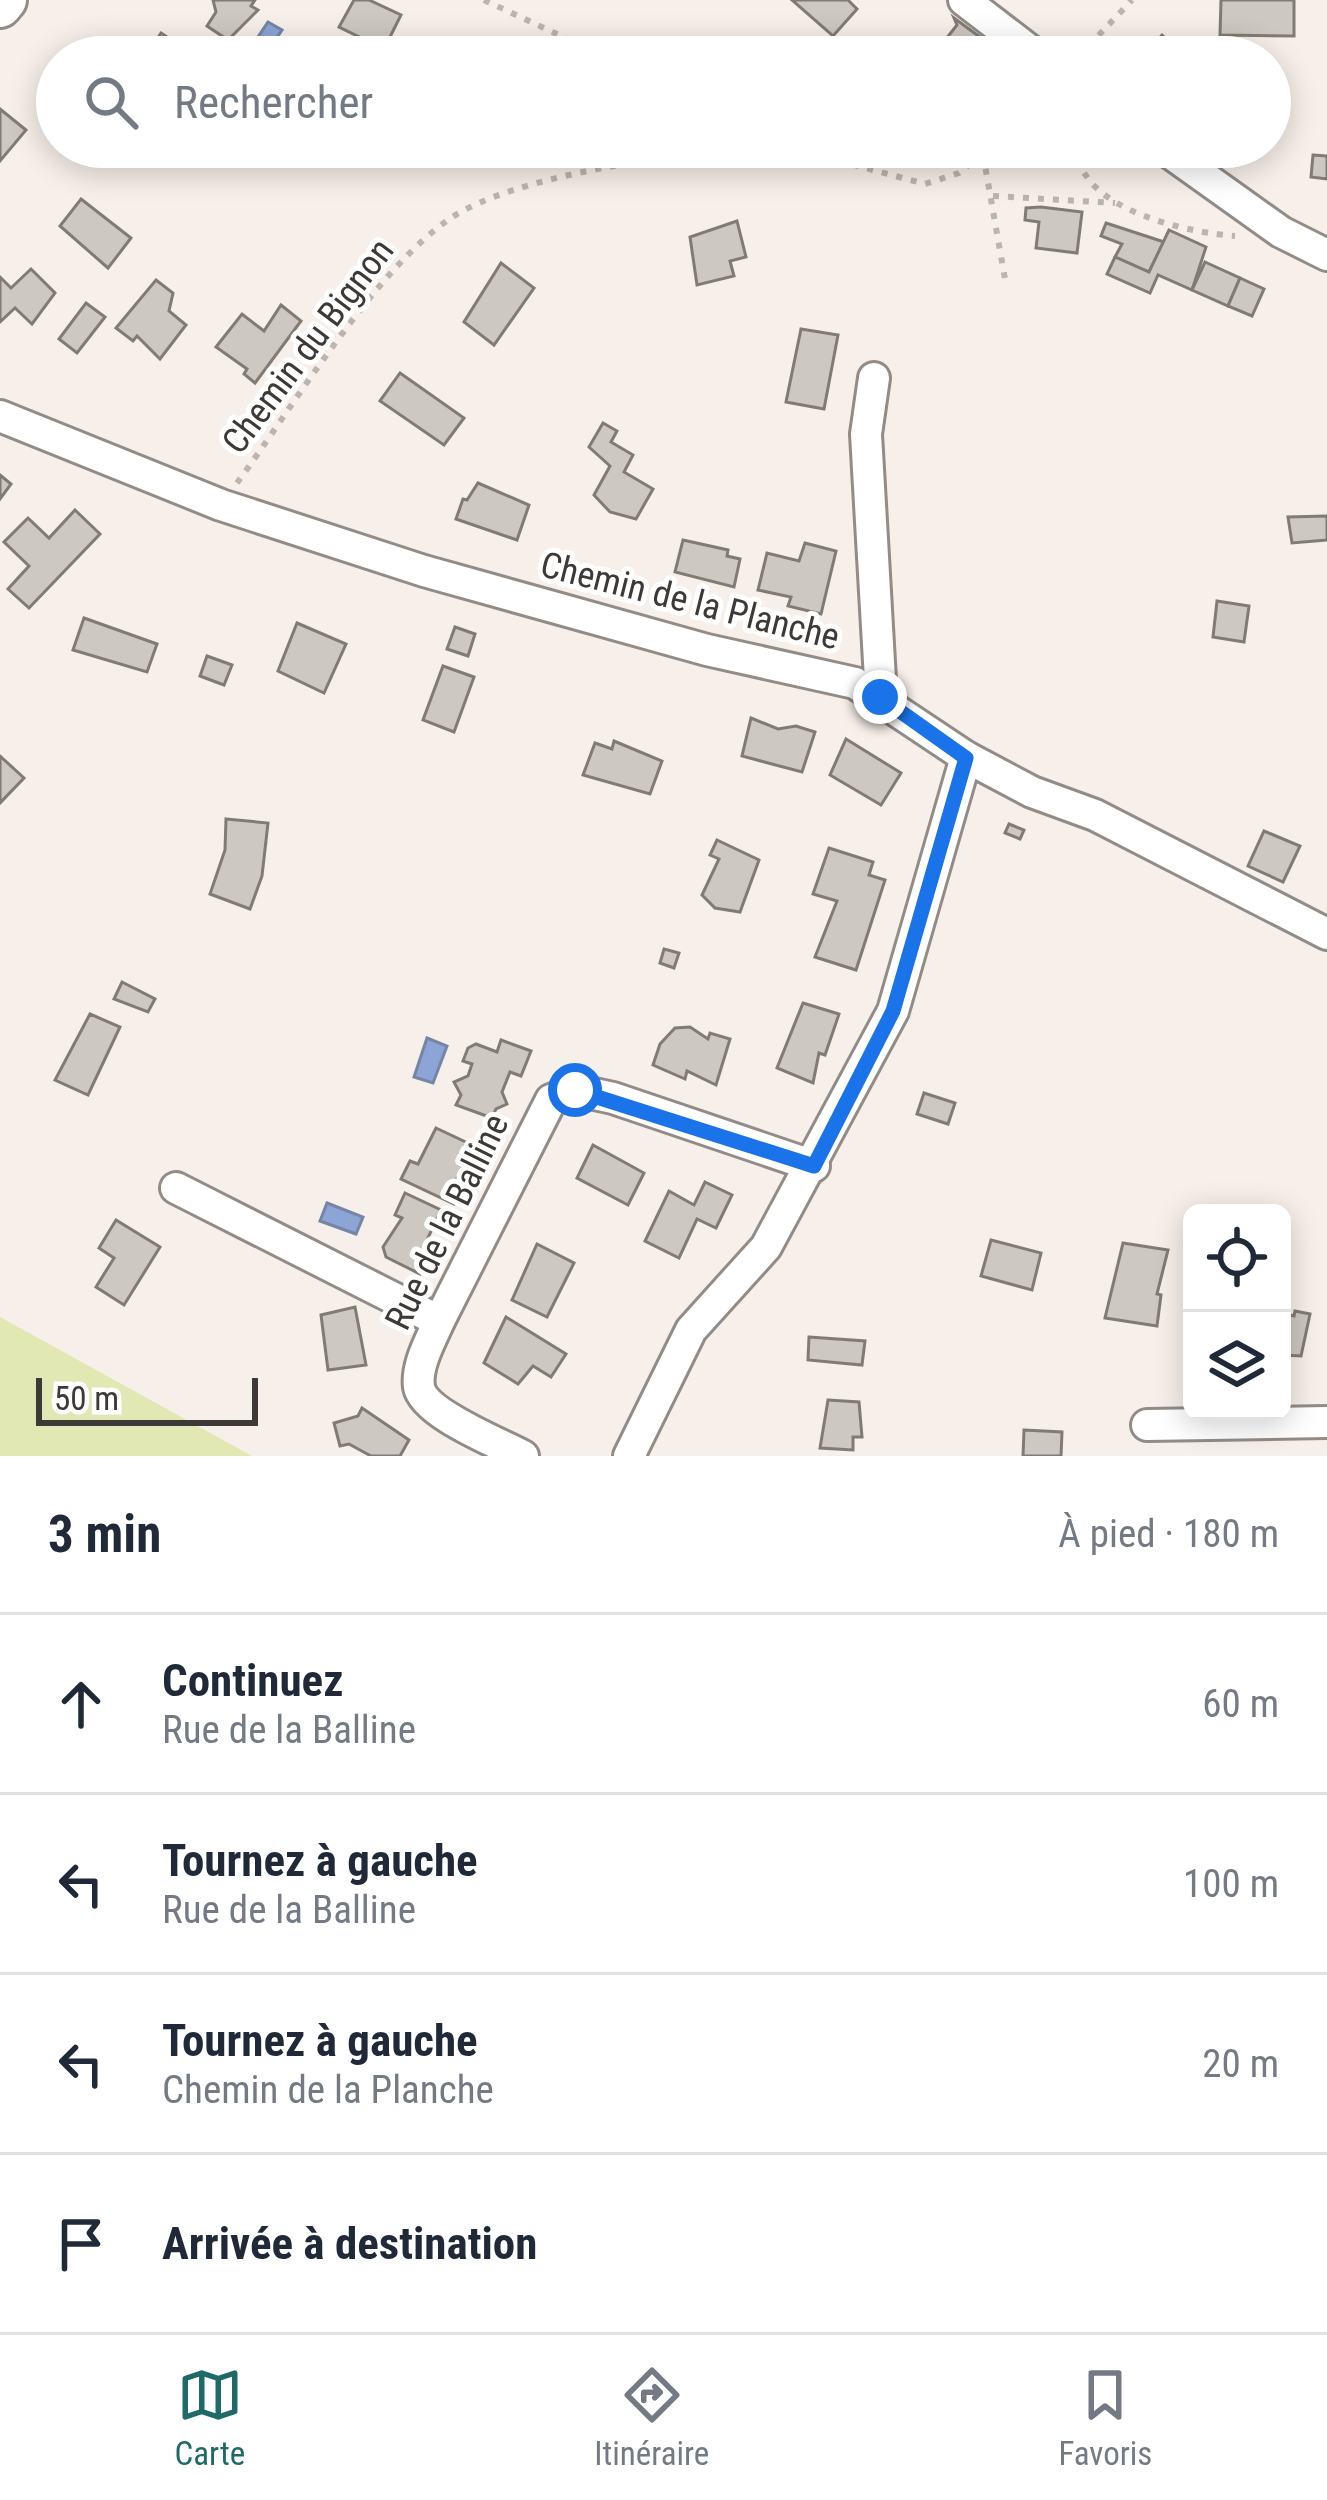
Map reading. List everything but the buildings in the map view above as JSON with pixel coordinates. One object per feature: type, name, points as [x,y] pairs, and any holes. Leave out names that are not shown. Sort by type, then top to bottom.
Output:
[{"type":"street","points":[[964,0],[1011,36]]},
{"type":"street","points":[[1191,168],[1280,232],[1327,255]]},
{"type":"street","points":[[874,377],[866,434],[880,697]]},
{"type":"street","name":"Chemin de la Planche","points":[[0,416],[221,506],[641,632],[855,683],[966,758],[1032,792],[1094,814],[1327,934]]},
{"type":"street","points":[[629,1456],[691,1330],[766,1247],[814,1166],[893,1011],[966,758]]},
{"type":"street","name":"Rue de la Balline","points":[[523,1456],[430,1405],[419,1388],[423,1356],[550,1100],[575,1090],[613,1098],[814,1166]]},
{"type":"street","points":[[176,1188],[439,1322]]},
{"type":"street","points":[[1147,1425],[1327,1422]]},
{"type":"path","points":[[484,0],[561,36]]},
{"type":"path","points":[[1098,36],[1132,0]]},
{"type":"path","name":"Chemin du Bignon","points":[[221,506],[392,272],[456,214],[612,168]]},
{"type":"path","name":"Chemin du Bignon","points":[[866,168],[925,184],[947,179],[963,168]]},
{"type":"path","points":[[986,168],[1005,279]]},
{"type":"path","points":[[1081,168],[1091,184],[1119,203]]},
{"type":"path","points":[[993,196],[1119,203],[1211,234],[1280,232]]},
{"type":"green space","points":[[0,1317],[252,1456],[0,1456]]},
{"type":"water","points":[[268,22],[282,30],[278,36],[259,36]]},
{"type":"water","points":[[427,1038],[447,1046],[433,1083],[414,1077]]},
{"type":"water","points":[[327,1203],[363,1217],[356,1234],[320,1221]]},
{"type":"route","points":[[575,1090],[613,1098],[814,1166],[893,1011],[966,758],[880,697]]}]
